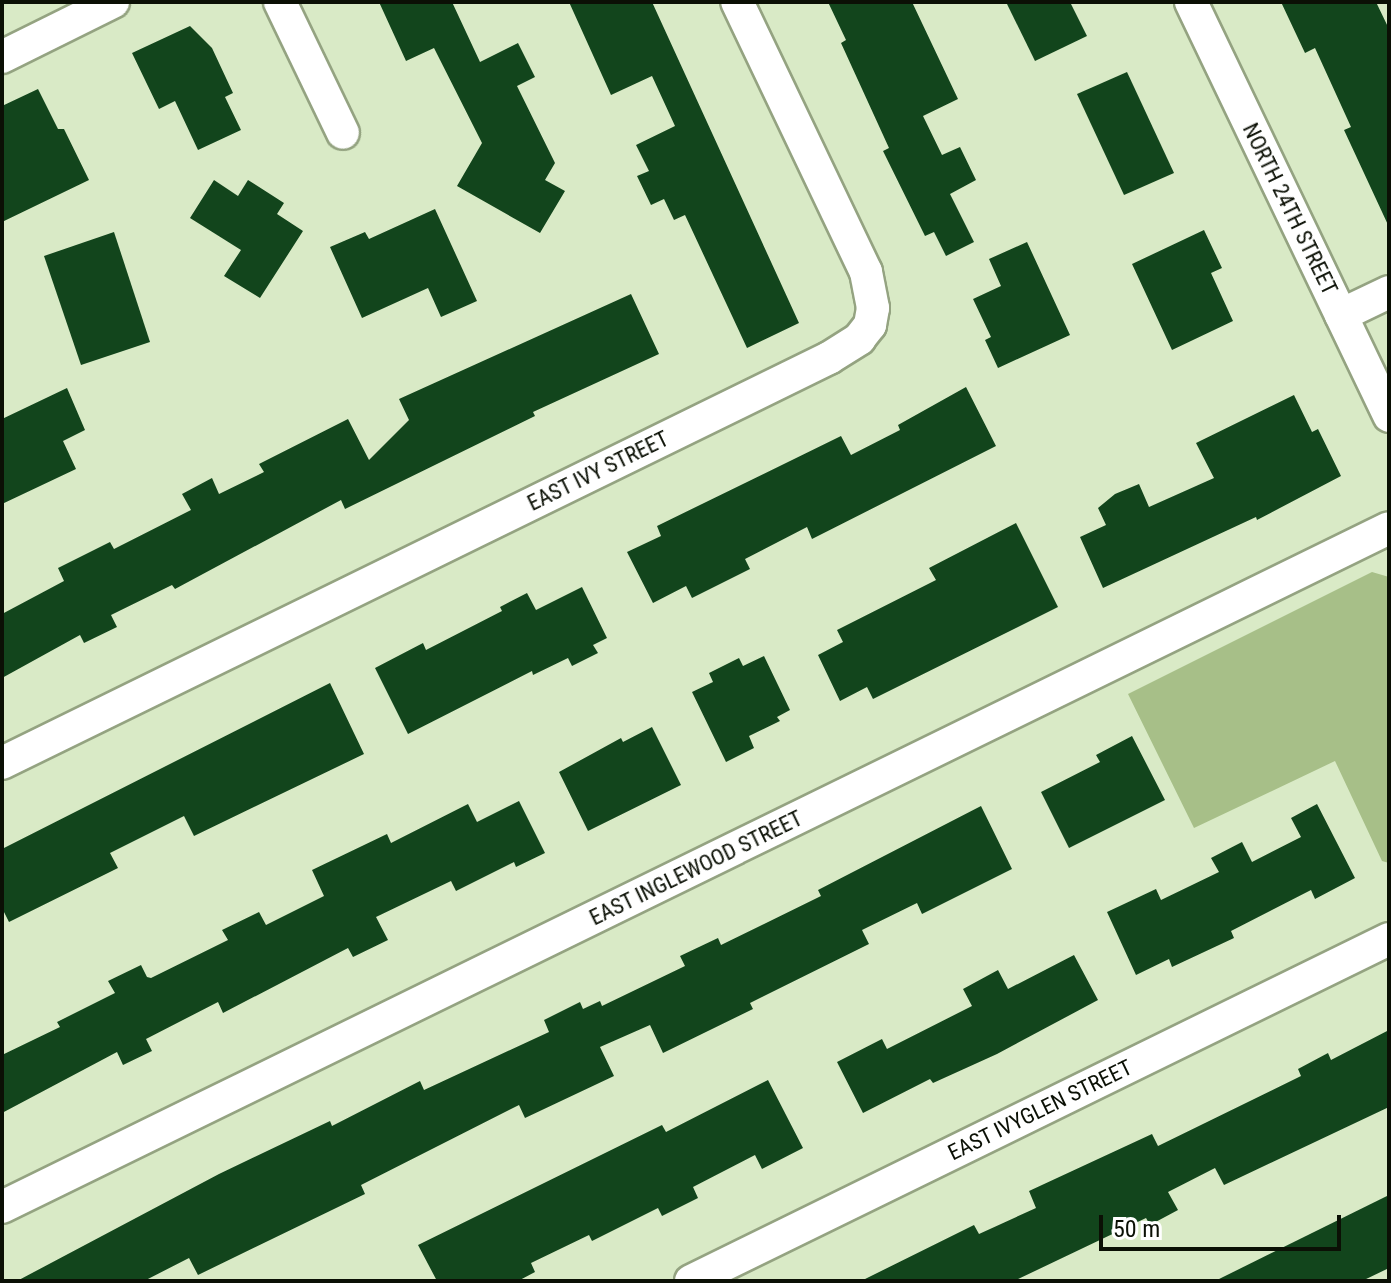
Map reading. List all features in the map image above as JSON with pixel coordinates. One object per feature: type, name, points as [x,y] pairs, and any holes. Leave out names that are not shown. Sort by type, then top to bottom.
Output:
[{"type":"street","points":[[2,57],[113,2]]},
{"type":"street","points":[[280,2],[343,133]]},
{"type":"street","name":"EAST IVY STREET","points":[[2,763],[829,358],[859,339],[870,325],[873,308],[866,272],[737,2]]},
{"type":"street","name":"NORTH 24TH STREET","points":[[1191,2],[1389,416]]},
{"type":"street","points":[[1341,315],[1389,292]]},
{"type":"street","name":"EAST INGLEWOOD STREET","points":[[2,1207],[1389,528]]},
{"type":"street","name":"EAST IVYGLEN STREET","points":[[691,1281],[1389,939]]},
{"type":"green space","points":[[1372,572],[1389,577],[1389,863],[1382,861],[1335,761],[1194,828],[1128,694]]},
{"type":"building","points":[[379,2],[452,2],[480,62],[518,43],[535,77],[517,86],[555,163],[545,180],[565,191],[540,233],[457,186],[482,143],[434,48],[406,61]]},
{"type":"building","points":[[569,2],[652,2],[799,323],[747,348],[685,215],[674,220],[664,199],[651,205],[637,176],[649,171],[636,145],[675,126],[652,76],[611,95]]},
{"type":"building","points":[[828,2],[912,2],[958,99],[923,116],[942,155],[960,147],[976,180],[950,194],[974,242],[946,256],[934,232],[925,236],[883,151],[889,148],[841,43],[846,40]]},
{"type":"building","points":[[1006,2],[1070,2],[1087,36],[1035,61]]},
{"type":"building","points":[[1281,2],[1376,2],[1389,29],[1389,227],[1344,130],[1351,127],[1315,48],[1305,53]]},
{"type":"building","points":[[190,26],[212,48],[233,93],[225,97],[241,130],[198,150],[175,101],[159,109],[132,53]]},
{"type":"building","points":[[1127,72],[1174,173],[1124,195],[1077,94]]},
{"type":"building","points":[[38,89],[58,129],[64,129],[89,180],[2,222],[2,106]]},
{"type":"building","points":[[214,180],[238,196],[248,180],[284,203],[277,214],[303,231],[260,298],[224,276],[241,250],[190,218]]},
{"type":"building","points":[[435,209],[477,301],[441,317],[428,288],[362,318],[330,247],[365,232],[369,239]]},
{"type":"building","points":[[1204,230],[1222,268],[1211,273],[1233,321],[1172,350],[1132,264]]},
{"type":"building","points":[[114,232],[150,342],[81,365],[44,256]]},
{"type":"building","points":[[1027,242],[1070,335],[998,368],[985,340],[991,337],[973,299],[1001,286],[989,259]]},
{"type":"building","points":[[631,294],[659,354],[533,412],[535,416],[345,509],[341,500],[175,589],[172,585],[111,615],[117,627],[84,643],[80,635],[2,678],[2,614],[64,581],[58,568],[110,542],[114,549],[191,510],[182,494],[212,478],[219,494],[264,472],[259,464],[348,419],[369,460],[409,420],[399,399]]},
{"type":"building","points":[[966,387],[996,446],[812,539],[807,527],[745,559],[750,569],[692,598],[686,586],[653,603],[627,552],[661,536],[657,526],[841,436],[851,455],[900,430],[898,425]]},
{"type":"building","points":[[67,388],[85,430],[63,441],[76,469],[2,504],[2,419]]},
{"type":"building","points":[[1294,395],[1312,432],[1318,429],[1341,476],[1257,520],[1256,517],[1103,588],[1080,537],[1106,525],[1098,508],[1115,494],[1139,484],[1149,507],[1214,478],[1196,443]]},
{"type":"building","points":[[1016,523],[1058,607],[873,699],[867,687],[840,701],[818,655],[843,642],[837,630],[936,580],[929,568]]},
{"type":"building","points":[[582,587],[607,638],[593,645],[598,653],[572,666],[568,658],[533,675],[532,671],[408,734],[375,668],[423,643],[426,650],[502,611],[500,607],[527,593],[536,610]]},
{"type":"building","points":[[764,656],[790,710],[777,717],[780,721],[749,736],[754,748],[726,762],[692,692],[713,682],[709,673],[739,658],[743,666]]},
{"type":"building","points":[[330,683],[364,754],[194,836],[184,816],[110,853],[118,868],[9,922],[2,908],[2,849]]},
{"type":"building","points":[[652,727],[681,785],[588,831],[559,772],[621,738],[623,742]]},
{"type":"building","points":[[1132,736],[1165,800],[1069,848],[1041,792],[1100,762],[1096,755]]},
{"type":"building","points":[[519,801],[545,853],[516,867],[514,862],[456,891],[451,881],[376,917],[388,940],[353,957],[348,948],[223,1013],[218,1002],[146,1039],[152,1051],[123,1065],[117,1052],[2,1113],[2,1055],[60,1027],[57,1022],[115,993],[108,981],[141,965],[147,977],[151,978],[228,940],[222,930],[259,912],[266,925],[324,896],[312,870],[387,834],[391,843],[468,804],[477,822]]},
{"type":"building","points":[[1317,804],[1355,878],[1315,899],[1311,890],[1231,931],[1234,938],[1172,967],[1169,959],[1136,975],[1107,912],[1156,889],[1161,900],[1219,872],[1211,858],[1242,842],[1252,862],[1301,837],[1291,818]]},
{"type":"building","points":[[981,806],[1012,869],[922,914],[917,903],[862,930],[869,944],[750,1003],[753,1009],[663,1053],[650,1025],[600,1047],[614,1076],[525,1118],[519,1105],[361,1185],[365,1194],[198,1275],[189,1258],[144,1281],[17,1281],[219,1174],[330,1121],[332,1126],[420,1081],[424,1090],[549,1032],[544,1020],[580,1002],[583,1009],[600,1001],[602,1006],[685,966],[680,956],[718,938],[721,945],[821,896],[818,890]]},
{"type":"building","points":[[1074,955],[1098,1000],[997,1054],[933,1083],[930,1079],[863,1113],[837,1062],[882,1039],[887,1049],[972,1006],[963,989],[998,970],[1008,989]]},
{"type":"building","points":[[1389,1030],[1389,1107],[1224,1185],[1215,1168],[1168,1192],[1178,1210],[1150,1225],[1146,1218],[1014,1281],[861,1281],[974,1225],[979,1234],[1036,1208],[1029,1191],[1152,1134],[1158,1146],[1301,1076],[1298,1069],[1328,1053],[1331,1060]]},
{"type":"building","points":[[768,1080],[803,1148],[762,1169],[755,1155],[693,1187],[698,1198],[662,1216],[658,1208],[592,1241],[589,1235],[531,1263],[535,1272],[518,1281],[437,1281],[418,1245],[662,1125],[666,1132]]},
{"type":"building","points":[[1389,1195],[1389,1268],[1362,1281],[1215,1281]]}]
